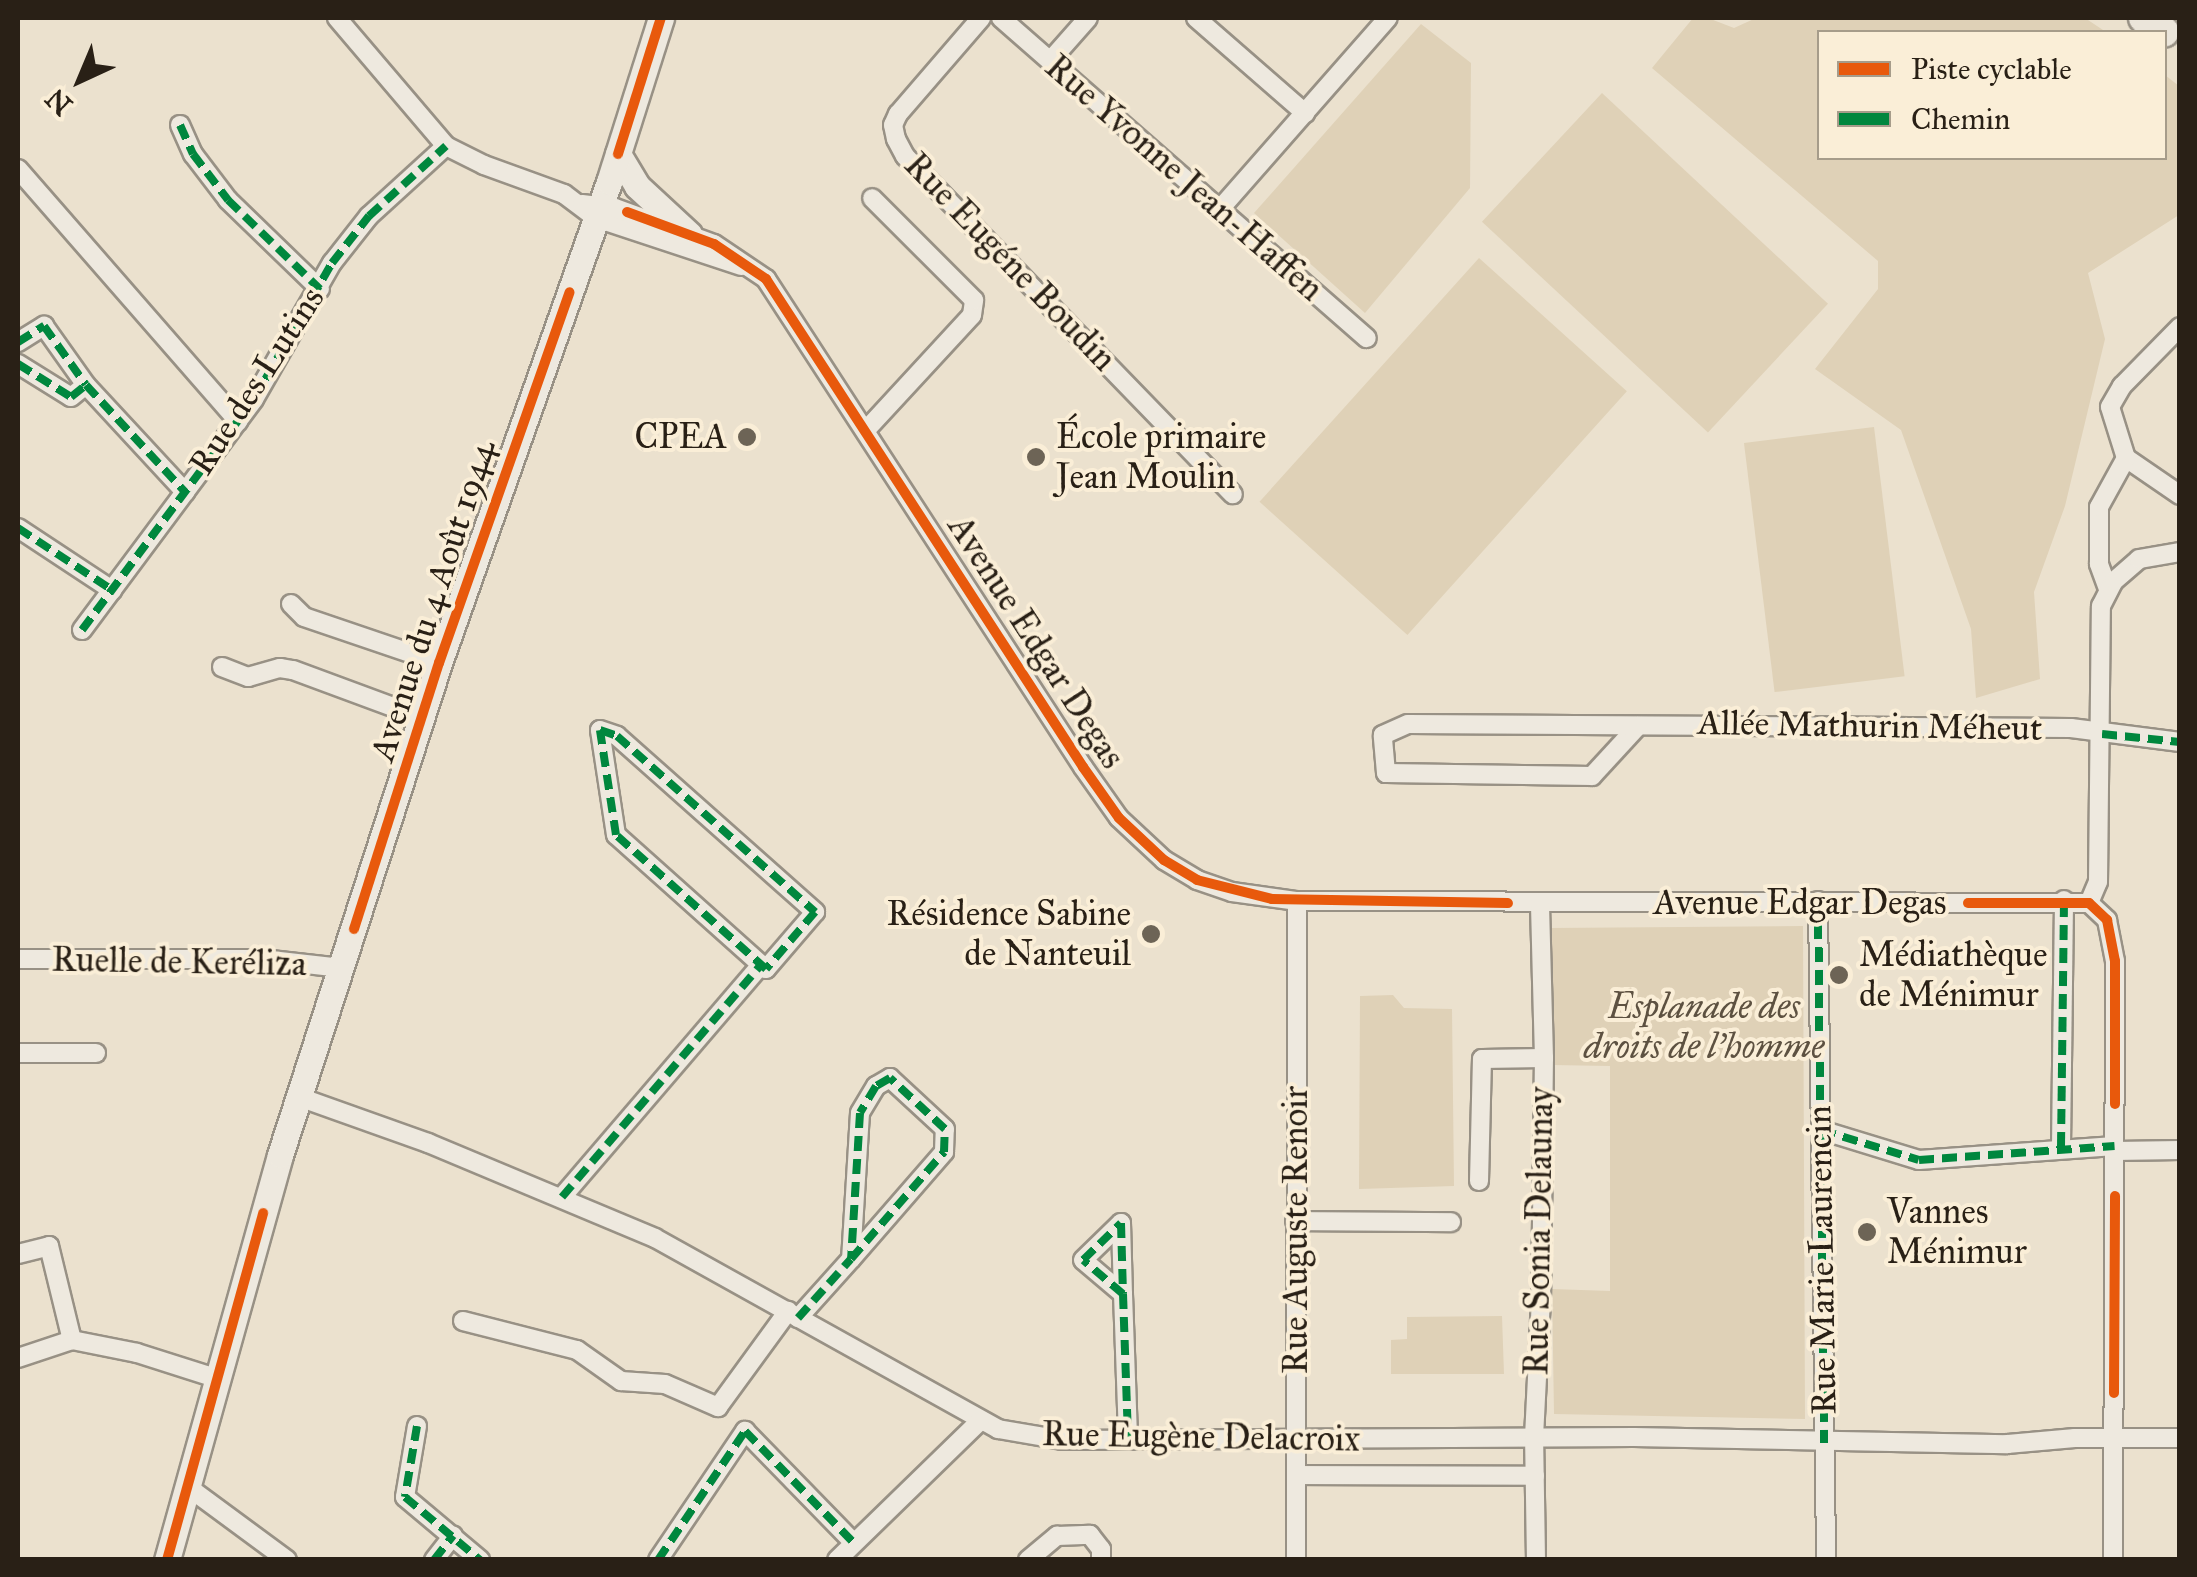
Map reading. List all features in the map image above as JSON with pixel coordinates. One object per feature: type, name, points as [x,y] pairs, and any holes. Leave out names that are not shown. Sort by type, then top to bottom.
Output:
[{"type":"street","points":[[338,18],[446,146],[733,265],[752,267]]},
{"type":"street","name":"Avenue du 4 Août 1944","points":[[167,1560],[299,1097],[439,664],[593,209],[618,154],[661,18]]},
{"type":"street","name":"Rue Eugéne Boudin","points":[[980,18],[892,125],[905,156],[1233,494]]},
{"type":"street","name":"Rue Yvonne Jean-Haffen","points":[[1001,18],[1367,338]]},
{"type":"street","points":[[1050,60],[1088,18]]},
{"type":"street","points":[[1196,18],[1306,113]]},
{"type":"street","points":[[1220,208],[1388,18]]},
{"type":"street","points":[[180,125],[193,154],[228,200],[320,289]]},
{"type":"street","name":"Rue des Lutins","points":[[82,630],[238,421],[320,289],[332,262],[370,216],[446,146]]},
{"type":"street","points":[[618,154],[636,186],[689,234]]},
{"type":"street","points":[[18,169],[238,421]]},
{"type":"street","points":[[866,430],[972,315],[974,300],[872,198]]},
{"type":"street","name":"Avenue Edgar Degas","points":[[593,209],[689,234],[752,267],[766,279],[1119,818],[1164,860],[1197,880],[1232,892],[1298,901],[2089,903]]},
{"type":"street","points":[[18,342],[44,326],[86,384],[185,492]]},
{"type":"street","points":[[2180,327],[2122,386],[2112,402],[2113,421],[2126,458],[2180,495]]},
{"type":"street","points":[[18,364],[71,396],[86,384]]},
{"type":"street","points":[[2108,589],[2099,564],[2099,507],[2126,458]]},
{"type":"street","points":[[18,528],[112,590]]},
{"type":"street","points":[[2113,1560],[2115,961],[2107,920],[2089,903],[2098,882],[2101,606],[2108,589],[2139,559],[2180,552]]},
{"type":"street","points":[[290,604],[304,617],[439,664]]},
{"type":"street","points":[[222,667],[248,678],[280,668],[293,670],[423,718]]},
{"type":"street","name":"Allée Mathurin Méheut","points":[[1638,726],[1592,776],[1386,774],[1383,735],[1408,724],[2071,728],[2180,742]]},
{"type":"street","points":[[600,730],[617,736],[814,912],[766,969],[761,965],[616,835],[600,730]]},
{"type":"street","points":[[2060,1147],[2064,900]]},
{"type":"street","name":"Rue Auguste Renoir","points":[[1296,1560],[1298,901]]},
{"type":"street","name":"Rue Marie Laurencin","points":[[1818,901],[1826,1560]]},
{"type":"street","name":"Rue Sonia Delaunay","points":[[1536,1560],[1534,1437],[1541,1301],[1544,1058],[1540,902]]},
{"type":"street","name":"Ruelle de Keréliza","points":[[18,959],[262,959],[341,968]]},
{"type":"street","points":[[562,1197],[761,965]]},
{"type":"street","points":[[18,1054],[96,1052]]},
{"type":"street","points":[[1479,1181],[1482,1059],[1544,1058]]},
{"type":"street","points":[[464,1322],[577,1350],[621,1381],[665,1384],[718,1407],[793,1314],[850,1259],[944,1152],[945,1129],[890,1078],[876,1086],[860,1112],[850,1259]]},
{"type":"street","name":"Rue Eugène Delacroix","points":[[299,1097],[562,1197],[655,1238],[998,1429],[1064,1440],[1534,1437],[2007,1444],[2180,1438]]},
{"type":"street","points":[[1821,1130],[1919,1160],[2060,1147],[2180,1150]]},
{"type":"street","points":[[1295,1221],[1450,1222]]},
{"type":"street","points":[[18,1254],[49,1246],[72,1340]]},
{"type":"street","points":[[1124,1294],[1128,1440]]},
{"type":"street","points":[[18,1358],[72,1340],[137,1353],[216,1378]]},
{"type":"street","points":[[658,1560],[745,1431],[844,1554],[980,1421]]},
{"type":"street","points":[[417,1426],[405,1497],[480,1560]]},
{"type":"street","points":[[1296,1474],[1535,1476]]},
{"type":"street","points":[[188,1487],[287,1560]]},
{"type":"street","points":[[1028,1560],[1056,1536],[1090,1534],[1100,1548],[1101,1560]]},
{"type":"street","points":[[434,1560],[452,1536]]},
{"type":"green space","points":[[1693,18],[1708,18],[1734,28],[1756,18],[2085,18],[2103,30],[1817,30],[1817,160],[2167,160],[2167,77],[2179,86],[2179,215],[2088,273],[2105,339],[2065,506],[2034,592],[2040,679],[1976,698],[1971,629],[1901,430],[1815,369],[1878,289],[1878,261],[1652,68]]},
{"type":"green space","points":[[1421,24],[1471,63],[1470,188],[1365,313],[1254,213]]},
{"type":"green space","points":[[1602,93],[1828,304],[1708,432],[1482,222]]},
{"type":"green space","points":[[1479,258],[1627,391],[1407,635],[1260,502]]},
{"type":"green space","points":[[1874,427],[1905,676],[1775,692],[1744,443]]},
{"type":"green space","name":"Esplanade des droits de l'homme","points":[[1803,926],[1805,1419],[1554,1414],[1552,1289],[1610,1291],[1610,1066],[1552,1065],[1550,928]]},
{"type":"green space","points":[[1393,995],[1404,1008],[1452,1009],[1454,1186],[1359,1189],[1360,996]]},
{"type":"green space","points":[[1502,1316],[1504,1374],[1391,1374],[1391,1340],[1407,1339],[1407,1317]]},
{"type":"marked path","points":[[180,125],[193,154],[228,200],[320,289]]},
{"type":"marked path","points":[[82,630],[254,399],[332,263],[369,216],[446,146]]},
{"type":"marked path","points":[[18,342],[44,326],[86,385],[185,492]]},
{"type":"marked path","points":[[18,364],[71,397],[86,385]]},
{"type":"marked path","points":[[18,528],[112,590]]},
{"type":"marked path","points":[[600,730],[617,736],[815,912],[766,969],[616,835],[600,730]]},
{"type":"marked path","points":[[2102,734],[2180,742]]},
{"type":"marked path","points":[[2061,1147],[2064,900]]},
{"type":"marked path","points":[[1818,901],[1824,1443]]},
{"type":"marked path","points":[[562,1197],[761,965]]},
{"type":"marked path","points":[[798,1318],[851,1259],[944,1152],[945,1129],[890,1078],[876,1086],[860,1113],[851,1259]]},
{"type":"marked path","points":[[1821,1130],[1919,1160],[2115,1146]]},
{"type":"marked path","points":[[1123,1294],[1083,1260],[1121,1223],[1128,1440]]},
{"type":"marked path","points":[[417,1426],[405,1497],[480,1560]]},
{"type":"marked path","points":[[658,1560],[745,1431],[854,1543]]},
{"type":"marked path","points":[[434,1560],[453,1536]]},
{"type":"cycle path","points":[[618,154],[661,18]]},
{"type":"cycle path","points":[[627,212],[714,244],[766,279],[1083,767],[1119,818],[1164,860],[1197,880],[1272,899],[1508,903]]},
{"type":"cycle path","points":[[354,929],[439,663],[570,292]]},
{"type":"cycle path","points":[[1968,903],[2089,903],[2107,920],[2115,961],[2115,1104]]},
{"type":"cycle path","points":[[2114,1393],[2115,1196]]},
{"type":"cycle path","points":[[167,1560],[263,1213]]},
{"type":"place","name":"CPEA","points":[[747,437]]},
{"type":"place","name":"École primaire Jean Moulin","points":[[1036,457]]},
{"type":"place","name":"Résidence Sabine de Nanteuil","points":[[1151,934]]},
{"type":"place","name":"Médiathèque de Ménimur","points":[[1839,975]]},
{"type":"place","name":"Vannes Ménimur","points":[[1867,1232]]}]
